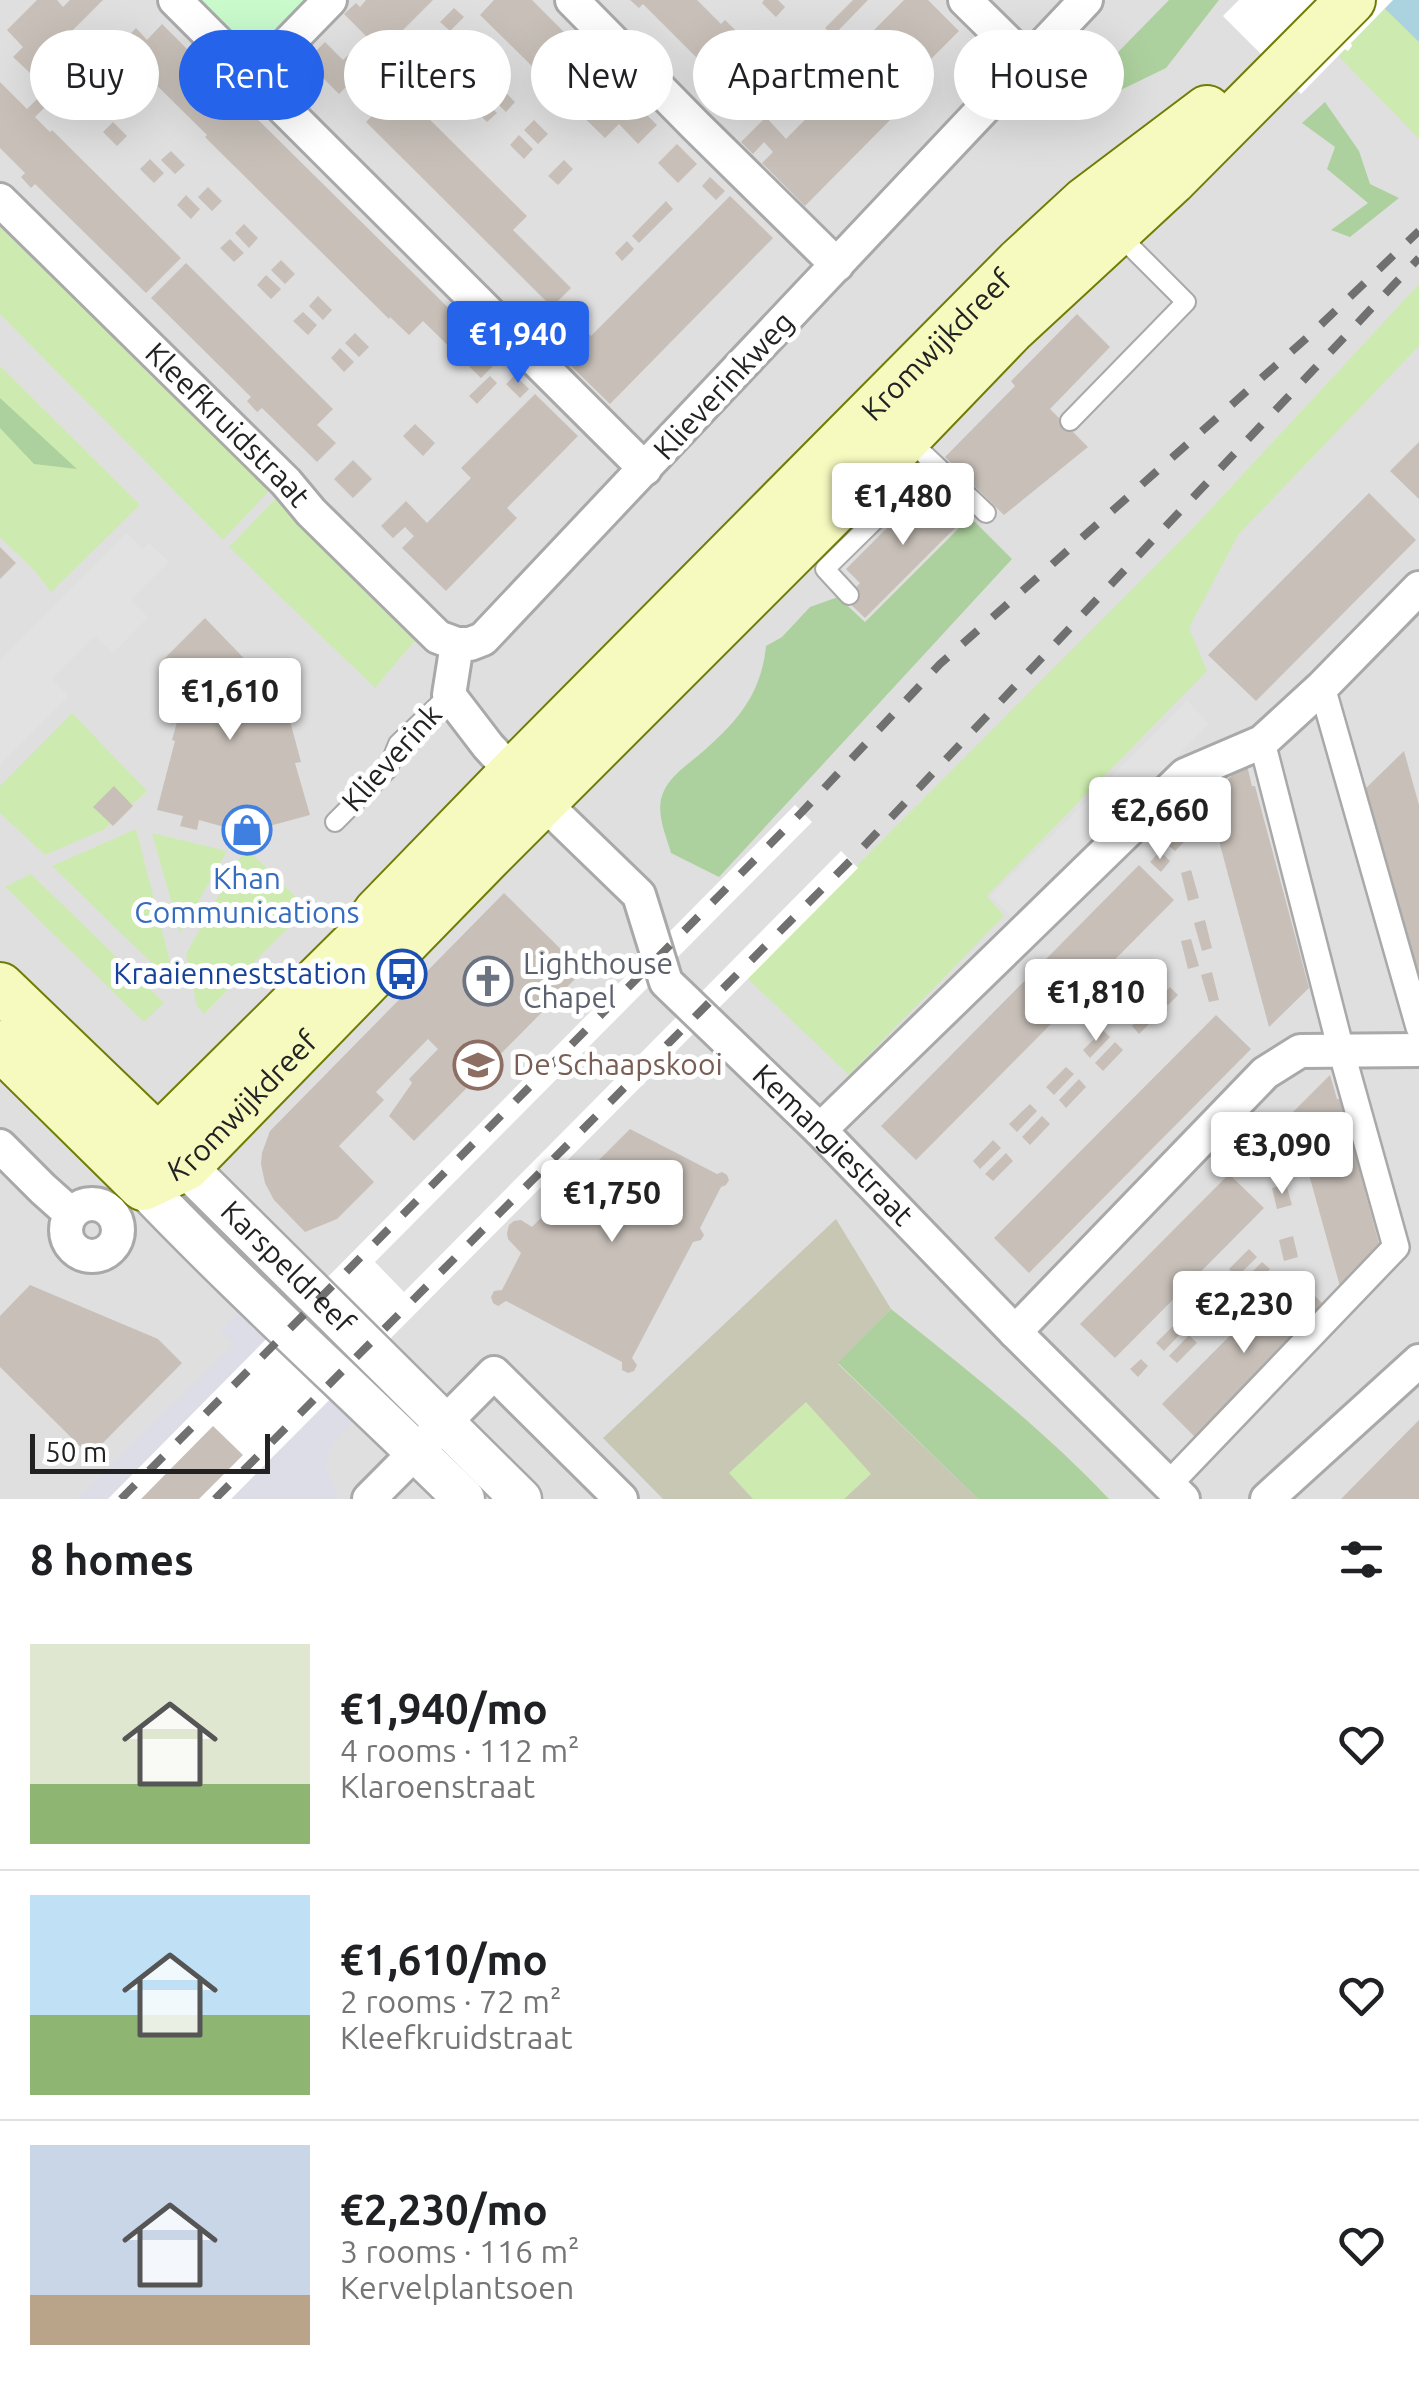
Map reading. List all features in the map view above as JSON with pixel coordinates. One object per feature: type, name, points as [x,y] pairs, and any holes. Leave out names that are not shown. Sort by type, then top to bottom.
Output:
[{"type":"main road","name":"Kromwijkdreef","points":[[1272,65],[1322,0]]},
{"type":"main road","name":"Kromwijkdreef","points":[[143,1186],[378,912],[920,450],[1100,217],[1209,108],[1272,65],[1350,0]]},
{"type":"main road","name":"Kromwijkdreef","points":[[528,787],[1020,262],[1100,217]]},
{"type":"main road","name":"Karspeldreef","points":[[0,986],[172,1153]]},
{"type":"main road","name":"Karspeldreef","points":[[0,1045],[143,1186]]},
{"type":"street","points":[[174,0],[204,30]]},
{"type":"street","points":[[301,30],[330,0]]},
{"type":"street","points":[[572,0],[837,265]]},
{"type":"street","points":[[965,0],[995,30]]},
{"type":"street","name":"Klieverinkweg","points":[[1057,30],[1086,0]]},
{"type":"street","points":[[294,120],[645,469]]},
{"type":"street","name":"Klieverinkweg","points":[[456,644],[470,644],[483,638],[972,120]]},
{"type":"street","name":"Kleefkruidstraat","points":[[0,200],[438,637],[456,644]]},
{"type":"street","points":[[820,1130],[1185,775],[1262,742],[1419,588]]},
{"type":"street","points":[[456,644],[449,695],[488,746],[528,787]]},
{"type":"street","points":[[1322,687],[1419,1027]]},
{"type":"street","points":[[1176,1492],[1396,1247],[1340,1050],[1262,742]]},
{"type":"street","name":"Kemangiestraat","points":[[528,787],[639,895],[666,982],[820,1130],[1176,1492]]},
{"type":"street","points":[[1015,1332],[1265,1073],[1300,1051],[1419,1050]]},
{"type":"street","points":[[0,1146],[72,1214]]},
{"type":"street","name":"Karspeldreef","points":[[172,1153],[522,1499]]},
{"type":"street","name":"Karspeldreef","points":[[143,1186],[464,1499]]},
{"type":"street","points":[[1267,1499],[1419,1360]]},
{"type":"street","points":[[369,1499],[494,1373],[621,1499]]},
{"type":"lane","points":[[1070,421],[1186,302],[1100,217]]},
{"type":"lane","points":[[849,595],[825,569],[920,450],[986,513]]},
{"type":"lane","name":"Klieverink","points":[[335,822],[388,769],[398,744],[449,695]]},
{"type":"shaded area","points":[[0,0],[1376,0],[1419,42],[1419,1499],[0,1499]]},
{"type":"shaded area","points":[[127,533],[143,549],[149,543],[169,562],[131,600],[148,617],[113,653],[95,636],[52,679],[69,696],[0,765],[0,660]]},
{"type":"shaded area","points":[[1187,701],[1209,724],[1014,919],[991,896]]},
{"type":"shaded area","points":[[836,1219],[891,1309],[838,1364],[978,1499],[663,1499],[603,1438]]},
{"type":"shaded area","points":[[246,1303],[358,1416],[327,1456],[328,1473],[339,1499],[76,1499],[234,1344],[220,1330]]},
{"type":"green space","points":[[200,0],[305,0],[275,30],[231,30]]},
{"type":"green space","points":[[1169,0],[1219,0],[1166,68],[1124,88],[1124,46]]},
{"type":"green space","points":[[1284,0],[1377,0],[1419,41],[1419,139]]},
{"type":"green space","points":[[1325,102],[1359,151],[1370,184],[1399,198],[1350,237],[1331,230],[1368,203],[1327,169],[1335,147],[1302,123]]},
{"type":"green space","points":[[0,217],[272,488],[223,540],[0,314]]},
{"type":"green space","points":[[1419,284],[1419,346],[1238,535],[1189,628],[1207,671],[987,896],[1004,916],[849,1075],[746,977],[1195,526]]},
{"type":"green space","points":[[0,366],[140,505],[51,592],[0,537]]},
{"type":"green space","points":[[0,398],[77,469],[34,464],[0,428]]},
{"type":"green space","points":[[279,495],[417,638],[375,688],[229,547]]},
{"type":"green space","points":[[970,517],[1012,559],[719,877],[671,853],[661,816],[663,793],[674,776],[725,731],[745,706],[759,679],[766,646],[782,637],[810,607],[838,597],[865,622]]},
{"type":"green space","points":[[72,713],[147,791],[105,829],[45,855],[0,813],[0,786]]},
{"type":"green space","points":[[136,829],[174,977],[167,978],[52,866]]},
{"type":"green space","points":[[152,833],[227,851],[180,933]]},
{"type":"green space","points":[[251,853],[307,908],[204,1014],[197,1006],[186,954],[240,857]]},
{"type":"green space","points":[[31,874],[164,1003],[144,1022],[5,887]]},
{"type":"green space","points":[[891,1309],[1031,1424],[1109,1499],[978,1499],[838,1363]]},
{"type":"green space","points":[[806,1402],[871,1474],[844,1499],[753,1499],[729,1473]]},
{"type":"water","points":[[1376,0],[1419,0],[1419,42]]},
{"type":"pier","points":[[1239,0],[1393,0],[1351,43],[1348,51],[1345,49],[1301,94],[1223,16]]},
{"type":"pier","points":[[795,805],[812,822],[375,1262],[404,1292],[841,851],[858,868],[231,1499],[108,1499]]},
{"type":"building","points":[[37,0],[57,0],[63,7],[70,0],[103,0],[73,30],[30,30],[30,73],[13,57],[23,47],[7,30]]},
{"type":"building","points":[[366,0],[433,0],[403,30],[360,30],[344,14],[356,3],[360,7]]},
{"type":"building","points":[[494,0],[532,0],[562,30],[531,30],[531,65],[511,45],[511,30],[495,30],[480,15]]},
{"type":"building","points":[[630,0],[697,0],[721,24],[725,20],[735,30],[693,30],[693,54],[643,4],[639,8]]},
{"type":"building","points":[[778,0],[785,7],[776,17],[762,3]]},
{"type":"building","points":[[853,0],[868,0],[839,30],[825,28]]},
{"type":"building","points":[[904,0],[928,0],[958,30],[934,56],[934,30],[874,30]]},
{"type":"building","points":[[454,8],[464,17],[451,30],[440,22]]},
{"type":"building","points":[[162,24],[179,41],[179,107],[159,88],[156,30]]},
{"type":"building","points":[[324,43],[343,60],[344,89],[339,94],[324,79]]},
{"type":"building","points":[[0,82],[27,109],[30,106],[30,120],[38,120],[52,130],[181,258],[146,293],[35,184],[31,188],[21,177],[25,173],[0,148]]},
{"type":"building","points":[[192,120],[258,120],[500,359],[481,378],[423,321],[409,335]]},
{"type":"building","points":[[430,120],[527,216],[513,230],[571,288],[552,307],[366,122]]},
{"type":"building","points":[[534,120],[548,134],[538,144],[524,130]]},
{"type":"building","points":[[586,120],[652,120],[657,125],[638,144],[619,124],[605,138]]},
{"type":"building","points":[[763,120],[769,120],[786,139],[805,120],[890,120],[805,206],[762,163],[773,152],[764,142],[753,154],[741,142]]},
{"type":"building","points":[[113,122],[127,136],[117,146],[103,132]]},
{"type":"building","points":[[519,135],[533,149],[524,159],[510,145]]},
{"type":"building","points":[[677,144],[697,164],[678,183],[658,163]]},
{"type":"building","points":[[171,151],[185,165],[175,174],[161,160]]},
{"type":"building","points":[[150,159],[164,173],[154,183],[140,169]]},
{"type":"building","points":[[564,160],[573,169],[558,185],[548,176]]},
{"type":"building","points":[[710,177],[725,191],[716,200],[702,186]]},
{"type":"building","points":[[208,187],[222,201],[212,211],[198,197]]},
{"type":"building","points":[[186,195],[200,209],[191,219],[177,205]]},
{"type":"building","points":[[730,196],[773,238],[610,404],[566,361],[578,349],[569,340],[557,352],[545,340],[570,315],[591,336]]},
{"type":"building","points":[[666,201],[673,209],[639,243],[632,236]]},
{"type":"building","points":[[244,224],[258,238],[249,248],[235,233]]},
{"type":"building","points":[[230,239],[244,253],[234,262],[220,248]]},
{"type":"building","points":[[627,241],[634,249],[622,261],[615,253]]},
{"type":"building","points":[[281,260],[295,274],[285,284],[271,270]]},
{"type":"building","points":[[186,263],[333,409],[317,425],[336,443],[317,462],[262,408],[257,412],[247,401],[251,397],[151,298]]},
{"type":"building","points":[[266,275],[281,289],[271,299],[257,285]]},
{"type":"building","points":[[318,296],[332,310],[323,320],[309,306]]},
{"type":"building","points":[[303,312],[317,325],[308,335],[293,321]]},
{"type":"building","points":[[1077,314],[1110,347],[1050,409],[1088,447],[1004,515],[945,457],[1015,386],[1011,381]]},
{"type":"building","points":[[355,333],[369,347],[359,357],[345,343]]},
{"type":"building","points":[[340,348],[354,362],[344,372],[331,358]]},
{"type":"building","points":[[515,375],[529,389],[520,398],[506,384]]},
{"type":"building","points":[[490,376],[497,383],[477,404],[469,396]]},
{"type":"building","points":[[535,394],[578,436],[507,508],[517,518],[446,591],[402,548],[414,536],[405,527],[393,538],[381,526],[406,501],[427,523],[471,478],[461,468]]},
{"type":"building","points":[[415,424],[435,443],[423,456],[403,436]]},
{"type":"building","points":[[1419,442],[1419,499],[1390,471]]},
{"type":"building","points":[[353,460],[372,479],[353,498],[334,479]]},
{"type":"building","points":[[935,480],[969,514],[865,618],[845,599],[860,583],[846,569],[912,503],[926,517],[933,511],[918,496]]},
{"type":"building","points":[[1369,493],[1416,540],[1256,701],[1208,655]]},
{"type":"building","points":[[0,547],[16,563],[0,579]]},
{"type":"building","points":[[205,618],[293,709],[287,710],[301,762],[295,763],[310,815],[258,829],[257,836],[199,820],[197,830],[180,826],[183,816],[157,810],[188,682],[164,659]]},
{"type":"building","points":[[1404,751],[1419,805],[1419,987],[1364,790]]},
{"type":"building","points":[[1246,761],[1309,988],[1269,1027],[1208,800]]},
{"type":"building","points":[[114,786],[133,806],[113,826],[93,807]]},
{"type":"building","points":[[1187,823],[1195,831],[1175,851],[1167,844]]},
{"type":"building","points":[[1160,851],[1170,861],[1161,872],[1150,862]]},
{"type":"building","points":[[1139,865],[1174,900],[916,1160],[881,1126]]},
{"type":"building","points":[[1191,870],[1199,898],[1188,901],[1181,873]]},
{"type":"building","points":[[504,893],[583,971],[414,1141],[389,1116],[412,1083],[409,1079],[438,1049],[428,1039],[376,1092],[384,1100],[339,1146],[374,1182],[337,1219],[305,1232],[274,1200],[265,1183],[262,1153],[270,1131]]},
{"type":"building","points":[[1205,920],[1212,948],[1202,951],[1194,923]]},
{"type":"building","points":[[1191,939],[1199,966],[1188,969],[1181,941]]},
{"type":"building","points":[[1212,972],[1219,1000],[1209,1002],[1201,975]]},
{"type":"building","points":[[1170,987],[1178,995],[1168,1005],[1160,998]]},
{"type":"building","points":[[1139,993],[1147,1001],[1126,1021],[1119,1013]]},
{"type":"building","points":[[1152,1006],[1160,1013],[1139,1034],[1132,1026]]},
{"type":"building","points":[[1216,1015],[1251,1049],[1029,1273],[994,1238]]},
{"type":"building","points":[[1103,1030],[1110,1037],[1090,1058],[1083,1050]]},
{"type":"building","points":[[1115,1042],[1123,1050],[1103,1071],[1095,1063]]},
{"type":"building","points":[[1066,1067],[1074,1074],[1054,1095],[1046,1087]]},
{"type":"building","points":[[1330,1075],[1381,1251],[1341,1290],[1292,1113]]},
{"type":"building","points":[[1079,1079],[1086,1087],[1066,1108],[1059,1100]]},
{"type":"building","points":[[1030,1104],[1037,1111],[1017,1132],[1009,1124]]},
{"type":"building","points":[[1042,1116],[1050,1124],[1030,1145],[1022,1137]]},
{"type":"building","points":[[630,1129],[717,1174],[722,1172],[729,1180],[721,1187],[700,1228],[704,1235],[693,1242],[632,1358],[637,1365],[634,1371],[628,1373],[622,1370],[622,1362],[506,1301],[498,1306],[491,1297],[494,1291],[502,1290],[521,1253],[508,1239],[509,1225],[521,1220],[532,1227],[582,1172],[589,1170]]},
{"type":"building","points":[[1272,1136],[1279,1144],[1259,1165],[1251,1157]]},
{"type":"building","points":[[993,1140],[1001,1148],[980,1169],[973,1161]]},
{"type":"building","points":[[1006,1153],[1013,1161],[993,1181],[985,1174]]},
{"type":"building","points":[[1229,1174],[1264,1208],[1115,1358],[1080,1324]]},
{"type":"building","points":[[1286,1184],[1292,1205],[1277,1209],[1272,1188]]},
{"type":"building","points":[[1293,1236],[1298,1257],[1284,1261],[1279,1240]]},
{"type":"building","points":[[1249,1249],[1257,1257],[1237,1277],[1229,1269]]},
{"type":"building","points":[[1262,1262],[1270,1269],[1249,1290],[1242,1282]]},
{"type":"building","points":[[1292,1273],[1327,1308],[1197,1439],[1162,1404]]},
{"type":"building","points":[[30,1285],[158,1339],[182,1363],[90,1456],[0,1367],[0,1316]]},
{"type":"building","points":[[1213,1286],[1220,1293],[1200,1314],[1193,1306]]},
{"type":"building","points":[[1226,1298],[1234,1306],[1213,1326],[1206,1319]]},
{"type":"building","points":[[1177,1322],[1184,1330],[1164,1351],[1156,1343]]},
{"type":"building","points":[[1189,1335],[1197,1343],[1177,1363],[1169,1356]]},
{"type":"building","points":[[1141,1359],[1148,1366],[1138,1377],[1130,1369]]},
{"type":"building","points":[[1419,1420],[1419,1499],[1341,1499]]},
{"type":"building","points":[[213,1426],[243,1455],[199,1499],[141,1499]]},
{"type":"railway","points":[[121,1499],[802,812],[940,664],[1310,335],[1419,231]]},
{"type":"railway","points":[[215,1499],[851,860],[1419,258]]},
{"type":"place","name":"Khan Communications","points":[[247,830]]},
{"type":"place","name":"Kraaienneststation","points":[[402,974]]},
{"type":"place","name":"Lighthouse Chapel","points":[[488,981]]},
{"type":"place","name":"De Schaapskooi","points":[[478,1065]]}]
